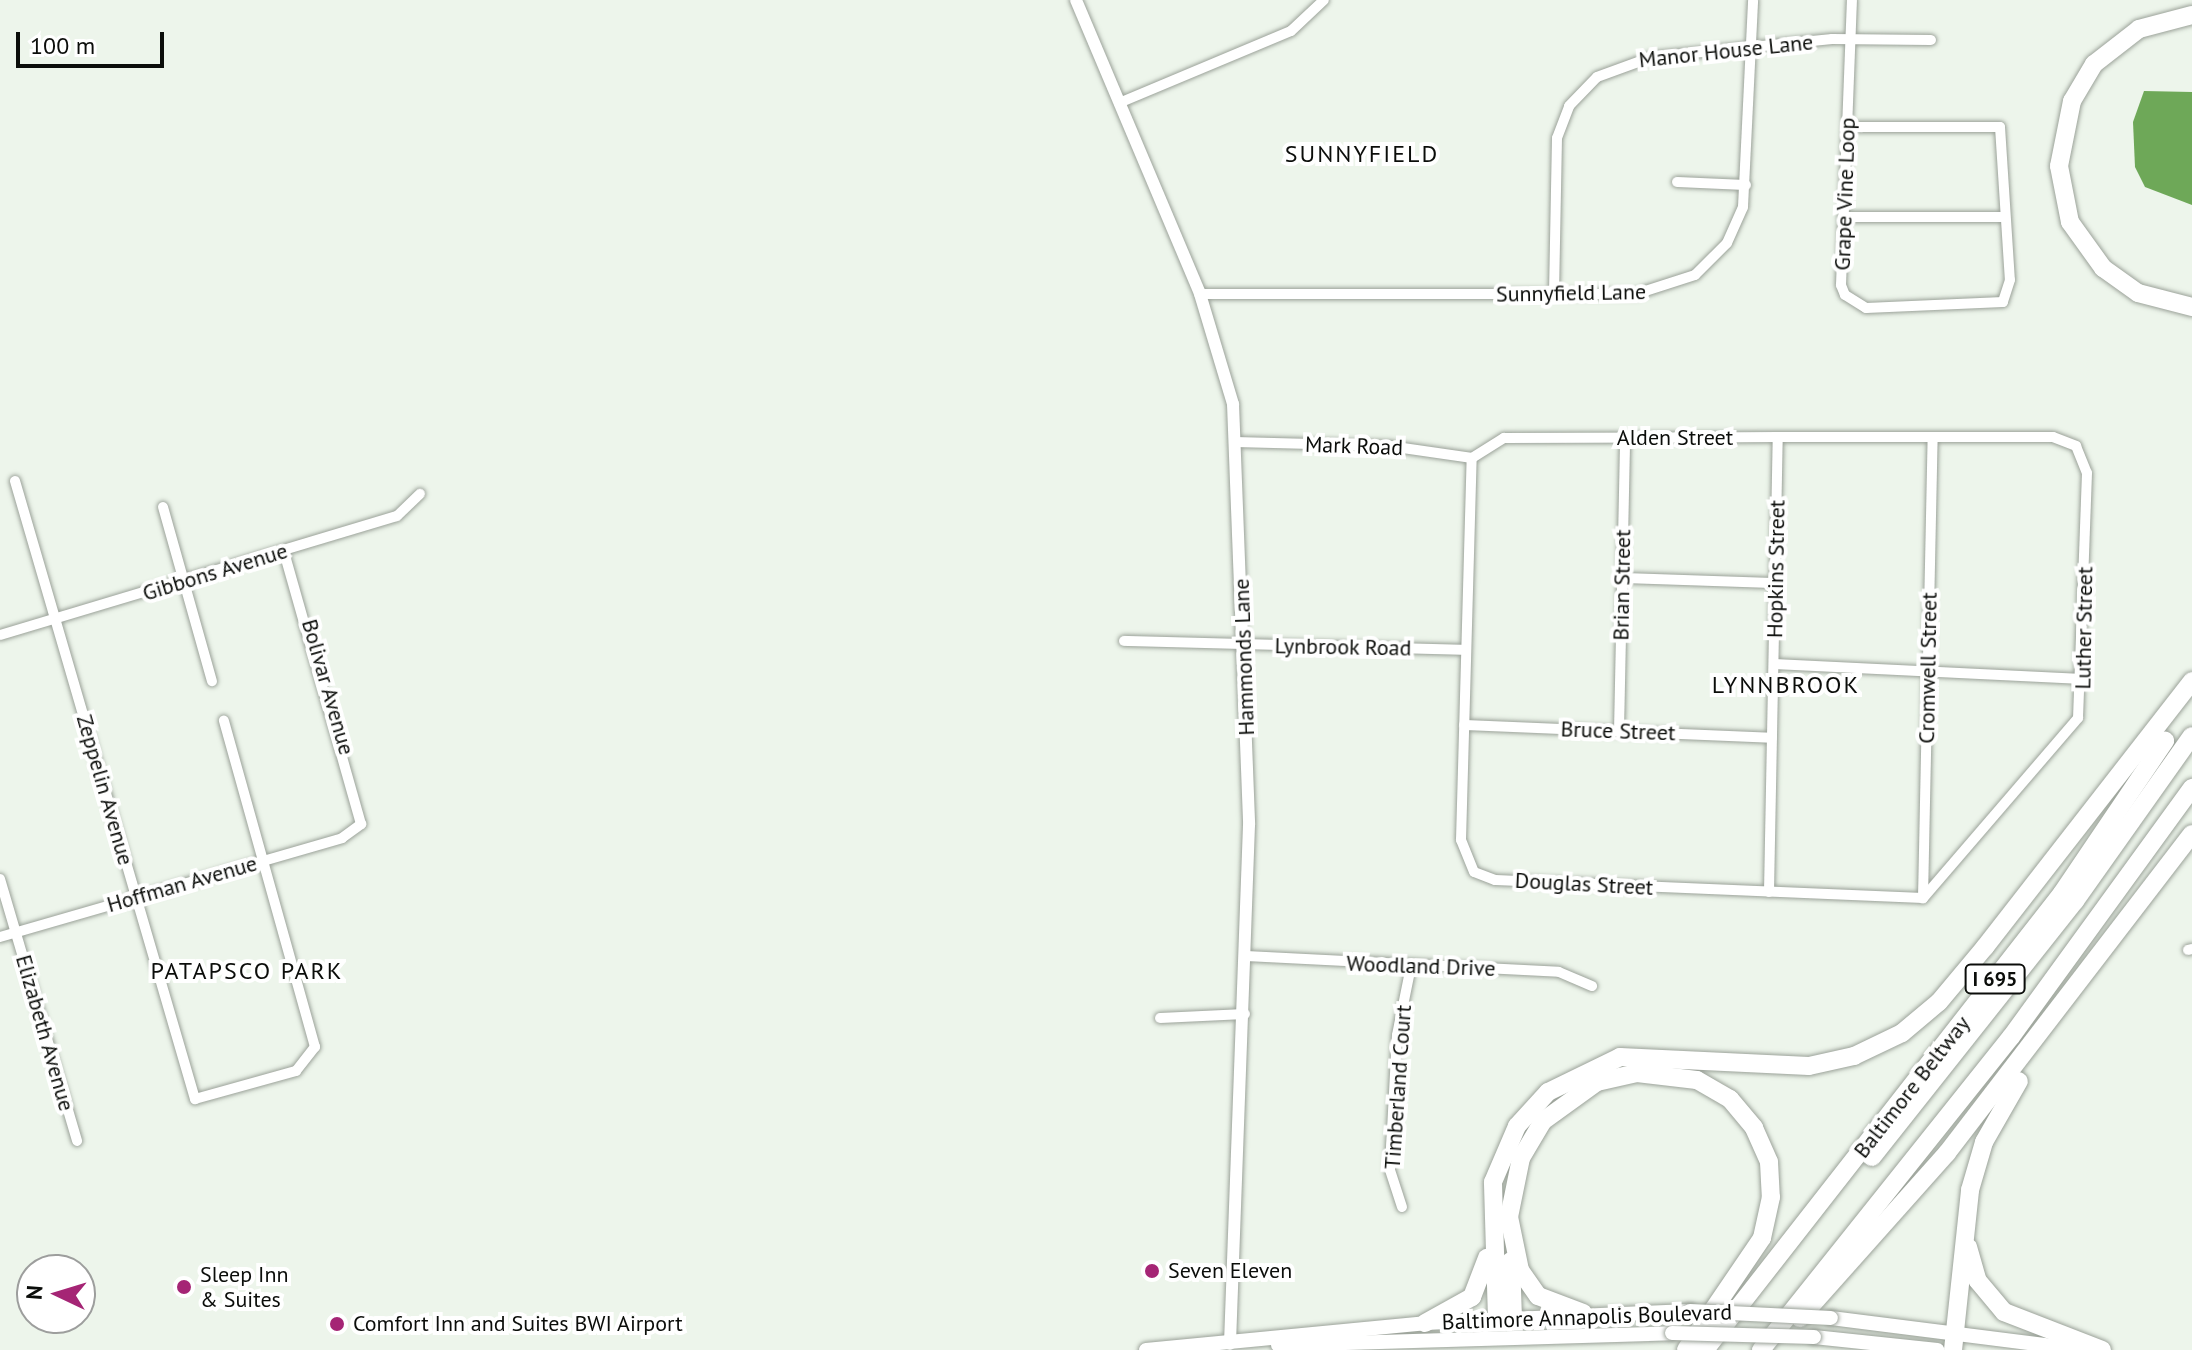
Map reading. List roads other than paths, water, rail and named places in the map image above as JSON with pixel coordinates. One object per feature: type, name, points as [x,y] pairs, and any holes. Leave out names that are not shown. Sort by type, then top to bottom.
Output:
[{"type":"highway","points":[[2192,15],[2139,29],[2094,64],[2072,101],[2059,166],[2070,222],[2103,268],[2138,293],[2192,307]]},
{"type":"highway","points":[[1425,1323],[1472,1297],[1486,1269],[1493,1182],[1517,1126],[1548,1092],[1583,1069],[1638,1055],[1809,1066],[1880,1046],[1920,1020],[2142,753],[2192,681]]},
{"type":"highway","name":"Baltimore Beltway","points":[[1705,1350],[2062,893],[2192,698]]},
{"type":"highway","points":[[1785,1251],[1903,1123],[2192,736]]},
{"type":"highway","points":[[1761,1350],[2020,1025],[2192,788]]},
{"type":"highway","points":[[1771,1350],[1947,1153],[2192,834]]},
{"type":"highway","points":[[1953,1350],[1965,1229],[1994,1121],[2121,930]]},
{"type":"highway","points":[[1505,1318],[1510,1239],[1521,1158],[1560,1104],[1597,1082],[1637,1073],[1680,1076],[1714,1089],[1743,1113],[1763,1144],[1771,1197],[1762,1238],[1686,1350]]},
{"type":"highway","points":[[1491,1228],[1505,1318]]},
{"type":"highway","points":[[1965,1229],[1978,1281],[2004,1312],[2102,1350]]},
{"type":"highway","points":[[1510,1239],[1538,1296],[1583,1313]]},
{"type":"main road","name":"Baltimore Annapolis Boulevard","points":[[1230,1347],[1425,1323],[1583,1313],[1690,1311],[1831,1318],[1955,1330],[2087,1350]]},
{"type":"main road","points":[[1505,1318],[1512,1345]]},
{"type":"main road","name":"Baltimore Annapolis Boulevard","points":[[1146,1350],[1512,1345],[1672,1333],[1814,1337],[1937,1350]]},
{"type":"street","name":"Hammonds Lane","points":[[1076,0],[1200,294],[1229,378],[1235,442],[1243,644],[1246,956],[1230,1347]]},
{"type":"street","points":[[1119,103],[1291,31],[1324,0]]},
{"type":"street","name":"Sunnyfield Lane","points":[[1200,294],[1636,294],[1695,275],[1727,243],[1746,185],[1753,0]]},
{"type":"street","name":"Grape Vine Loop","points":[[1848,127],[2000,127],[2010,280],[2003,302],[1866,308],[1841,285],[1852,0]]},
{"type":"street","name":"Manor House Lane","points":[[1554,294],[1554,155],[1561,122],[1581,90],[1632,60],[1851,39],[1931,40]]},
{"type":"street","points":[[1677,182],[1746,185]]},
{"type":"street","points":[[1843,217],[2005,217]]},
{"type":"street","name":"Hopkins Street","points":[[1769,892],[1778,437]]},
{"type":"street","name":"Cromwell Street","points":[[1923,898],[1933,437]]},
{"type":"street","name":"Alden Street","points":[[1472,458],[1504,438],[2053,437],[2076,446]]},
{"type":"street","name":"Brian Street","points":[[1619,731],[1625,438]]},
{"type":"street","name":"Mark Road","points":[[1235,442],[1389,446],[1472,458]]},
{"type":"street","name":"Luther Street","points":[[1923,898],[2078,718],[2083,679],[2087,473],[2076,446]]},
{"type":"street","points":[[1466,650],[1472,458]]},
{"type":"street","name":"Zeppelin Avenue","points":[[15,481],[195,1099],[296,1071],[314,1057],[264,860]]},
{"type":"street","name":"Gibbons Avenue","points":[[0,635],[397,516],[420,494]]},
{"type":"street","points":[[163,507],[212,681]]},
{"type":"street","name":"Bolivar Avenue","points":[[284,552],[361,824]]},
{"type":"street","points":[[1622,578],[1775,583]]},
{"type":"street","name":"Lynbrook Road","points":[[1124,641],[1466,650]]},
{"type":"street","name":"Douglas Street","points":[[1466,650],[1462,853],[1484,878],[1923,898]]},
{"type":"street","points":[[1774,664],[2083,679]]},
{"type":"street","points":[[224,720],[264,860]]},
{"type":"street","name":"Bruce Street","points":[[1464,725],[1772,738]]},
{"type":"street","name":"Hoffman Avenue","points":[[0,937],[342,838],[361,824]]},
{"type":"street","name":"Elizabeth Avenue","points":[[0,879],[77,1141]]},
{"type":"street","name":"Woodland Drive","points":[[1246,956],[1559,972],[1592,986]]},
{"type":"street","name":"Timberland Court","points":[[1402,1207],[1390,1169],[1397,1035],[1411,966]]},
{"type":"street","points":[[1160,1018],[1245,1014]]},
{"type":"place","name":"Seven Eleven","points":[[1152,1271]]},
{"type":"place","name":"Sleep Inn & Suites","points":[[184,1287]]},
{"type":"place","name":"Comfort Inn and Suites BWI Airport","points":[[337,1324]]},
{"type":"district","name":"SUNNYFIELD","points":[[1362,154]]},
{"type":"district","name":"LYNNBROOK","points":[[1786,685]]},
{"type":"district","name":"PATAPSCO PARK","points":[[247,971]]}]
